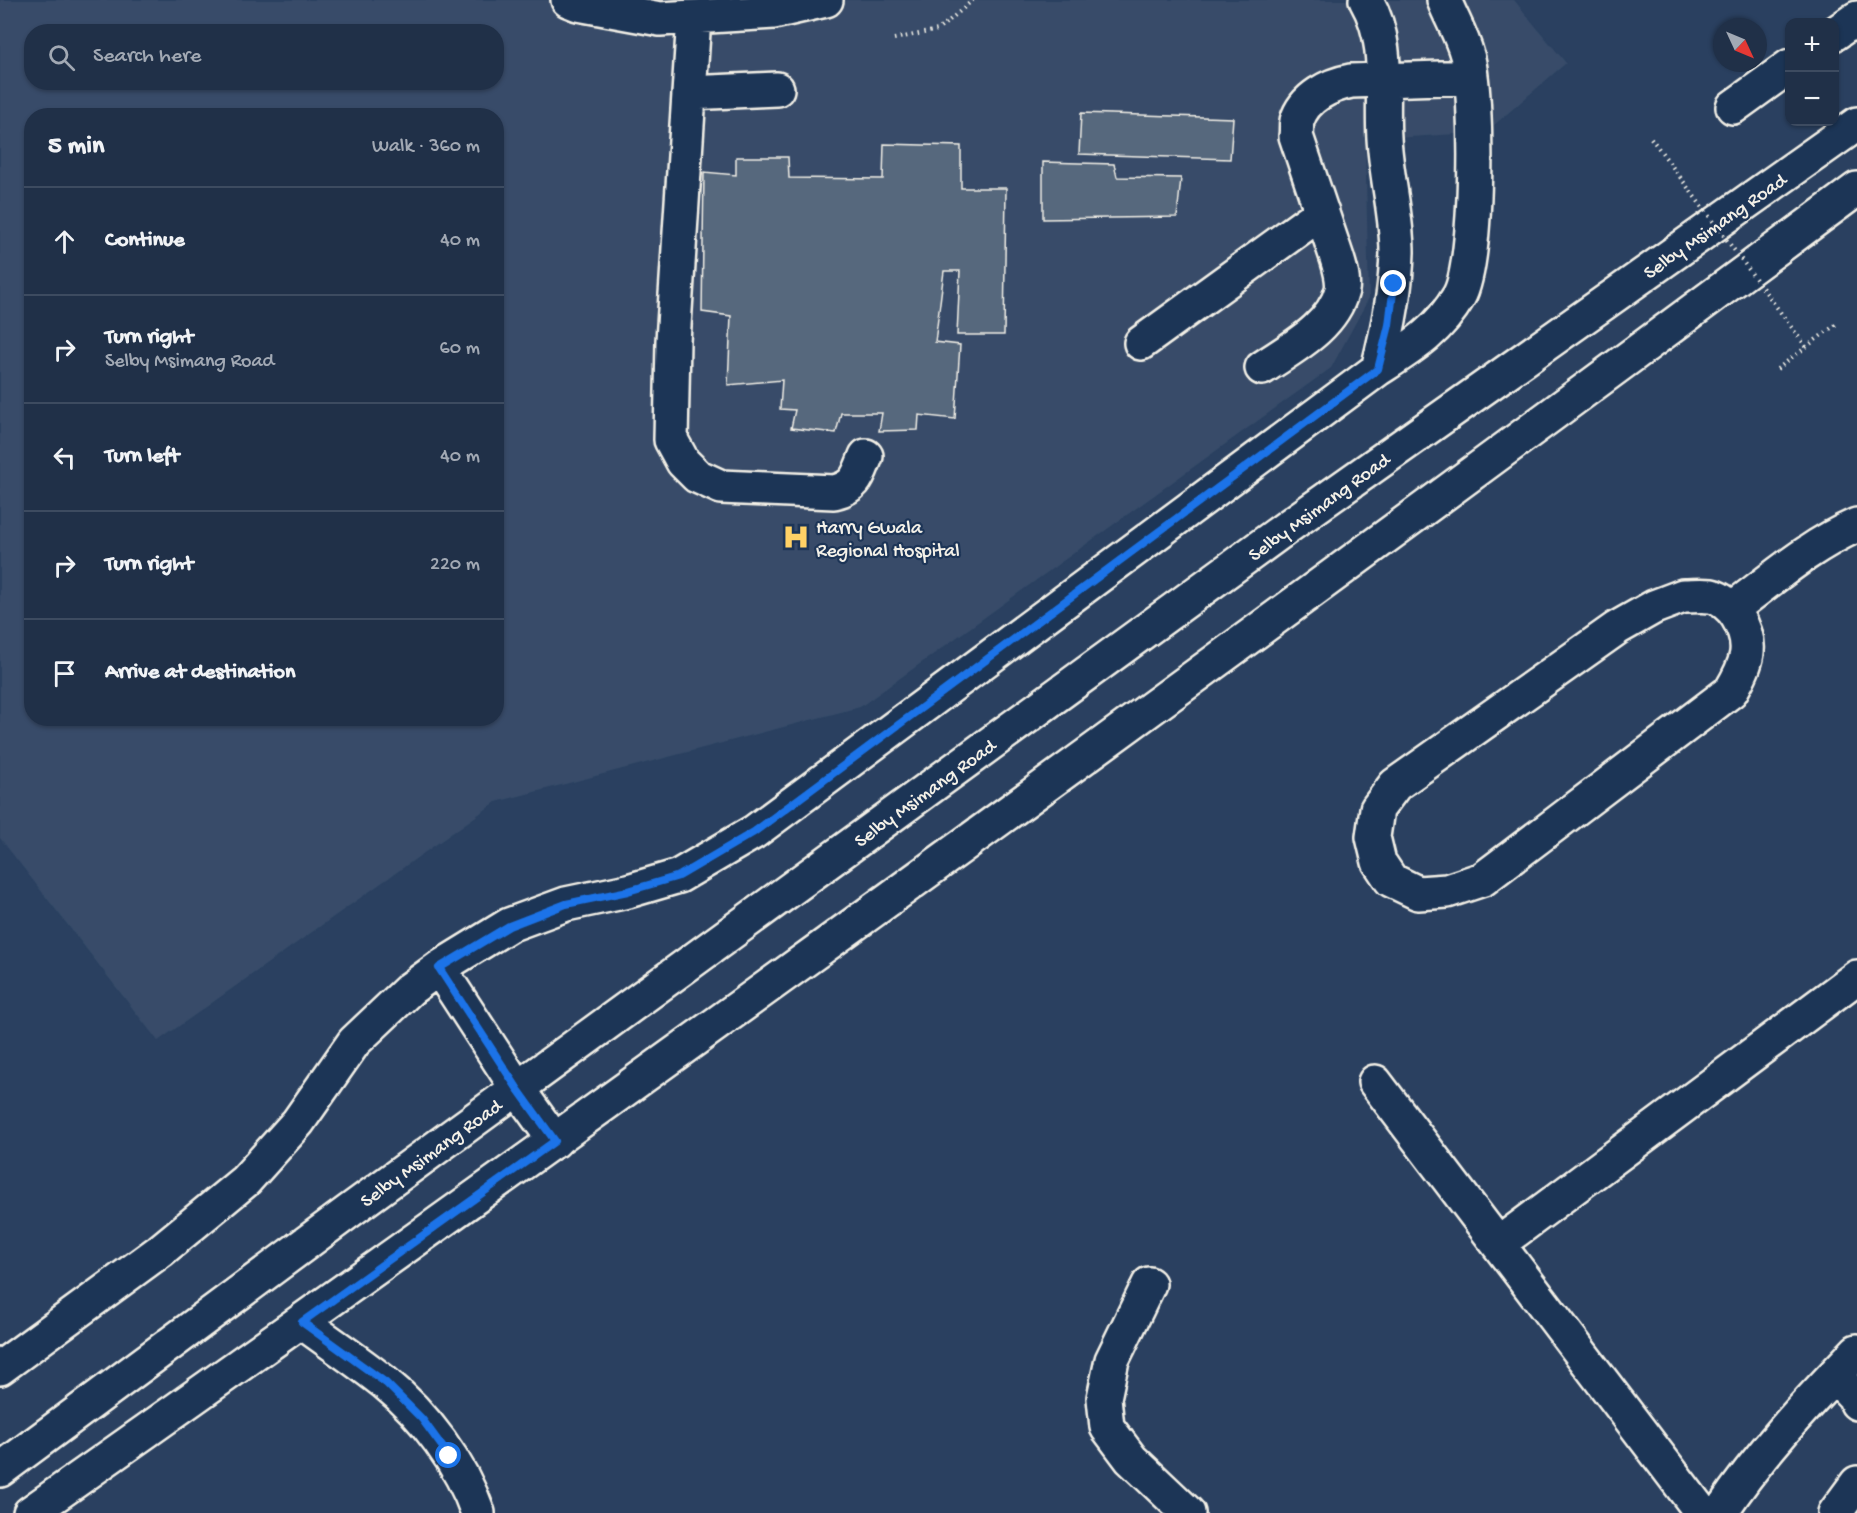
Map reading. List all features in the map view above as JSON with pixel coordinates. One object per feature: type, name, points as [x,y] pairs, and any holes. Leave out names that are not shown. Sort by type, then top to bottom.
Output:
[{"type":"main road","points":[[575,1],[660,19],[774,12],[826,0]]},
{"type":"main road","points":[[1366,0],[1380,35],[1384,80],[1384,138],[1397,250],[1389,325],[1378,369]]},
{"type":"main road","points":[[0,1368],[160,1251],[245,1181],[298,1122],[354,1042],[410,989],[439,968],[518,922],[566,904],[628,891],[679,876],[754,832],[1378,369],[1428,336],[1444,318],[1460,294],[1467,268],[1472,225],[1474,96],[1467,54],[1444,0]]},
{"type":"main road","points":[[694,17],[673,341],[671,440],[683,462],[697,476],[721,487],[834,492],[847,489],[857,478],[866,456]]},
{"type":"main road","points":[[1839,31],[1857,18]]},
{"type":"main road","points":[[1733,106],[1785,70]]},
{"type":"main road","points":[[1262,368],[1315,331],[1327,319],[1342,289],[1342,277],[1337,258],[1296,135],[1297,121],[1304,108],[1320,92],[1336,84],[1351,81],[1471,77]]},
{"type":"main road","points":[[689,93],[777,89]]},
{"type":"main road","name":"Selby Msimang Road","points":[[0,1470],[517,1088],[1290,525],[1857,124]]},
{"type":"main road","points":[[30,1513],[555,1141],[1412,519],[1857,189]]},
{"type":"main road","points":[[1141,343],[1322,212]]},
{"type":"main road","points":[[1732,609],[1804,555],[1837,534],[1857,525]]},
{"type":"main road","points":[[1683,596],[1713,596],[1732,609],[1744,629],[1748,647],[1744,669],[1731,691],[1483,879],[1447,891],[1418,893],[1391,880],[1378,862],[1373,837],[1377,809],[1395,785],[1617,628],[1654,607],[1683,596]]},
{"type":"main road","points":[[439,968],[517,1088],[555,1141]]},
{"type":"main road","points":[[1498,1244],[1857,977]]},
{"type":"main road","points":[[1375,1082],[1702,1513]]},
{"type":"main road","points":[[1149,1284],[1112,1360],[1104,1398],[1107,1427],[1131,1459],[1188,1513]]},
{"type":"main road","points":[[302,1322],[386,1383],[422,1419],[471,1492],[478,1513]]},
{"type":"main road","points":[[1720,1513],[1734,1492],[1805,1405],[1857,1351]]},
{"type":"main road","points":[[1834,1375],[1854,1396],[1857,1403]]},
{"type":"main road","points":[[1835,1513],[1857,1483]]},
{"type":"path","points":[[894,39],[938,30],[973,0]]},
{"type":"path","points":[[1651,138],[1807,348]]},
{"type":"path","points":[[1777,369],[1838,323]]},
{"type":"shaded area","name":"Harry Gwala Regional Hospital","points":[[0,0],[1514,0],[1566,63],[1486,132],[1365,140],[1369,298],[1331,368],[860,707],[496,802],[158,1041],[0,838]]},
{"type":"building","points":[[1081,113],[1233,118],[1230,159],[1079,154]]},
{"type":"building","points":[[884,144],[961,146],[961,188],[1006,188],[1004,335],[957,335],[960,271],[944,271],[935,342],[960,345],[955,419],[919,415],[918,430],[879,431],[882,413],[841,413],[836,433],[791,428],[795,410],[780,409],[782,380],[728,385],[731,316],[702,312],[704,172],[736,175],[736,157],[788,157],[789,178],[883,179]]},
{"type":"building","points":[[1043,162],[1114,164],[1117,177],[1181,178],[1177,217],[1043,219]]},
{"type":"place","name":"Harry Gwala Regional Hospital","points":[[796,537]]},
{"type":"route","points":[[449,1456],[422,1419],[386,1383],[302,1322],[555,1141],[517,1088],[439,968],[509,926],[566,904],[628,891],[679,876],[754,832],[1378,369],[1389,325],[1394,284]]}]
